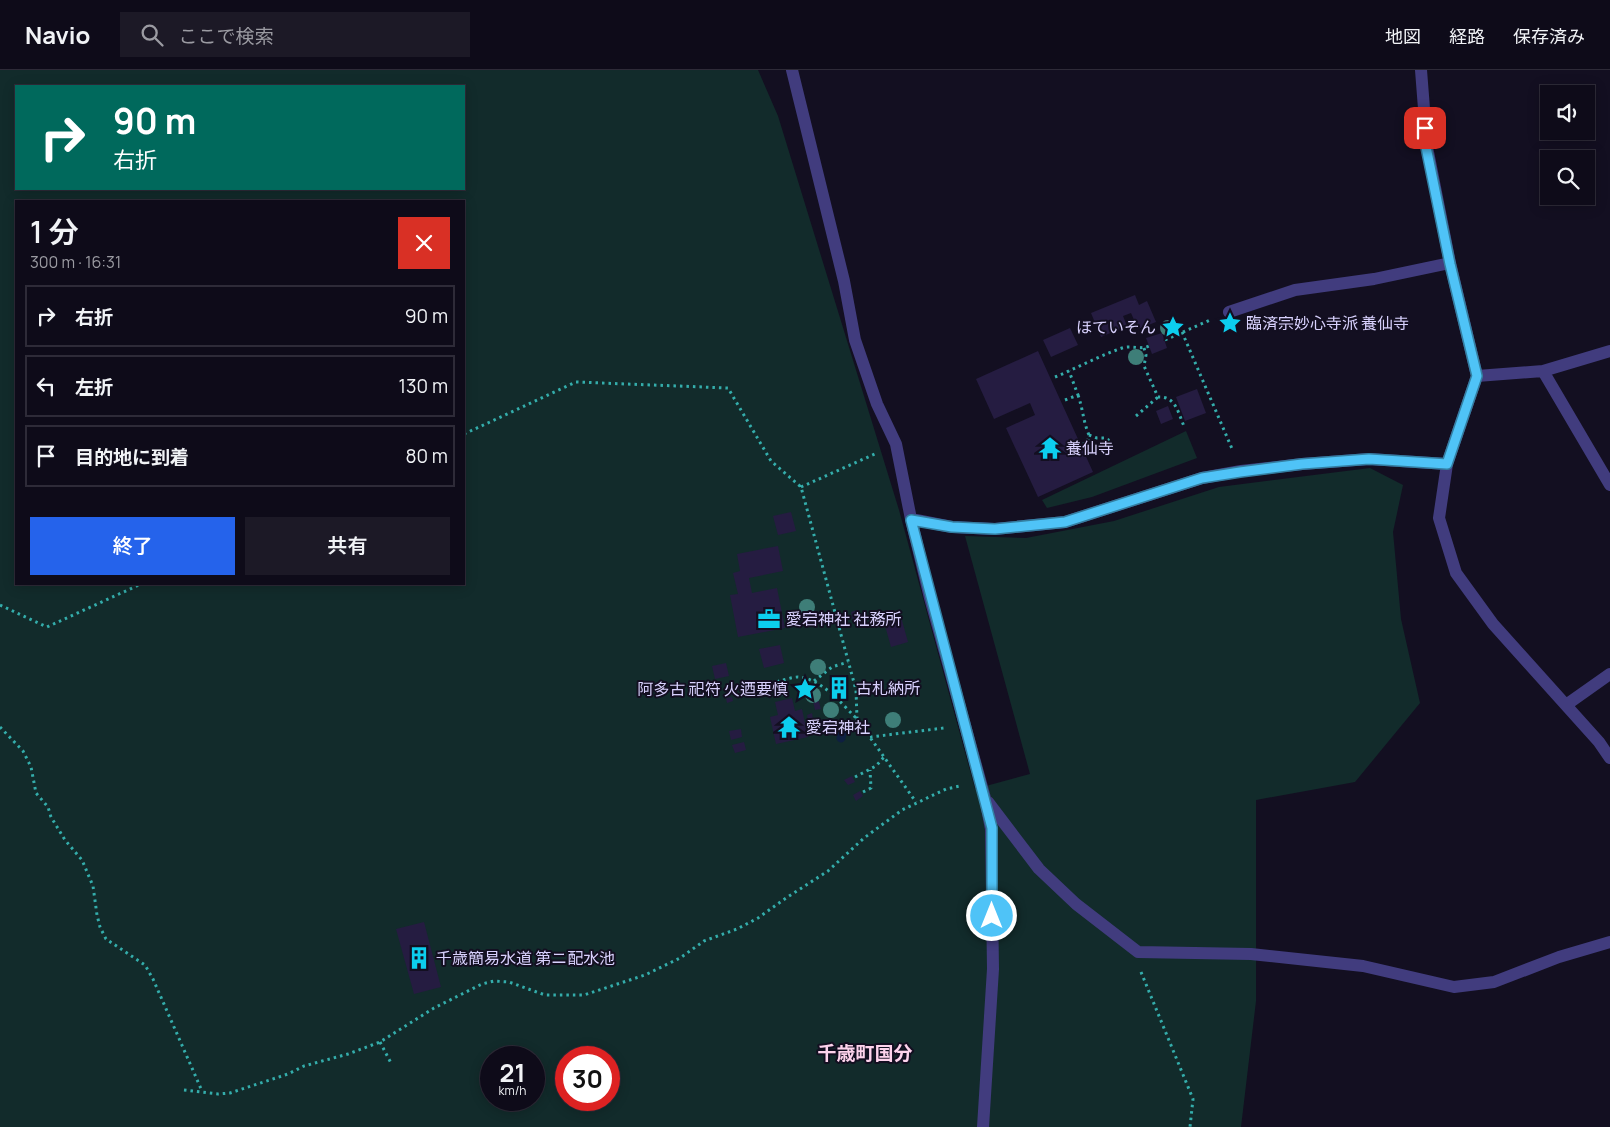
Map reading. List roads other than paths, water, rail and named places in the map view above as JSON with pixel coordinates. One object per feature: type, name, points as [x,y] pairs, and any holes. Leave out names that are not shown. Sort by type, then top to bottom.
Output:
[{"type":"street","points":[[792,70],[844,281],[855,340],[877,404],[896,444],[911,520],[930,598],[992,828],[993,968],[983,1127]]},
{"type":"street","points":[[1421,70],[1426,147],[1450,264],[1477,376],[1447,464],[1439,518],[1456,573],[1494,624],[1599,742],[1610,758]]},
{"type":"street","points":[[1229,312],[1295,290],[1374,279],[1450,264]]},
{"type":"street","points":[[1477,376],[1543,371],[1610,351]]},
{"type":"street","points":[[1543,371],[1610,485]]},
{"type":"street","points":[[911,520],[952,527],[995,529],[1065,522],[1202,478],[1240,472],[1302,464],[1369,459],[1447,464]]},
{"type":"street","points":[[1566,705],[1610,674]]},
{"type":"street","points":[[984,798],[1039,869],[1076,904],[1138,952],[1252,954],[1363,966],[1454,987],[1494,982],[1559,957],[1610,942]]},
{"type":"waterway","points":[[841,738],[842,734]]},
{"type":"place","name":"臨済宗妙心寺派 養仙寺","points":[[1230,323]]},
{"type":"place","name":"ほていそん","points":[[1173,327]]},
{"type":"place","name":"養仙寺","points":[[1050,448]]},
{"type":"place","name":"愛宕神社 社務所","points":[[769,619]]},
{"type":"place","name":"古札納所","points":[[839,688]]},
{"type":"place","name":"阿多古 祀符 火迺要慎","points":[[805,689]]},
{"type":"place","name":"愛宕神社","points":[[789,727]]},
{"type":"place","name":"千歳簡易水道 第ニ配水池","points":[[419,958]]},
{"type":"district","name":"千歳町国分","points":[[865,1053]]}]
